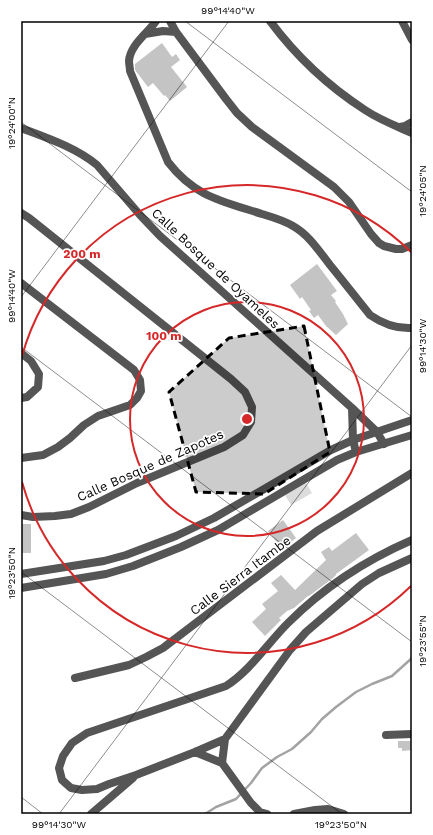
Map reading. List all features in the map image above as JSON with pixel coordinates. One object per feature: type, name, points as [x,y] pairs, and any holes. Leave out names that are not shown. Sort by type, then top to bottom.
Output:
[{"type":"street","points":[[156,21],[132,50],[129,61],[130,71],[168,162],[189,184],[207,195],[279,219],[298,229],[313,243],[370,315],[376,320],[389,326],[412,328]]},
{"type":"street","points":[[170,21],[176,32],[226,99],[237,113],[252,127],[334,187],[349,202],[379,243],[396,249],[402,249],[412,245]]},
{"type":"street","points":[[270,21],[283,39],[334,87],[381,119],[412,133]]},
{"type":"street","points":[[402,21],[412,40]]},
{"type":"street","points":[[145,34],[163,31],[176,32]]},
{"type":"street","points":[[400,127],[412,122]]},
{"type":"street","name":"Calle Bosque de Oyameles","points":[[21,128],[74,150],[86,156],[97,165],[160,236],[352,408],[377,432],[384,444]]},
{"type":"street","name":"Calle Bosque de Zapotes","points":[[21,212],[231,379],[245,392],[252,407],[251,422],[247,428],[242,435],[224,448],[152,476],[89,507],[71,514],[56,516],[21,515]]},
{"type":"street","points":[[21,283],[134,370],[140,380],[141,391],[130,405],[98,416],[84,425],[58,447],[43,455],[21,458]]},
{"type":"street","points":[[21,354],[30,361],[39,374],[38,387],[27,397],[21,398]]},
{"type":"street","points":[[352,408],[353,440],[356,452]]},
{"type":"street","points":[[21,574],[104,561],[126,555],[176,536],[214,518],[331,450],[353,440],[412,420]]},
{"type":"street","points":[[21,588],[106,574],[133,566],[218,530],[337,460],[356,452],[412,435]]},
{"type":"street","name":"Calle Sierra Itambe","points":[[75,678],[129,665],[163,648],[317,531],[412,473]]},
{"type":"street","points":[[225,740],[96,789],[82,790],[71,788],[62,780],[59,768],[63,756],[72,743],[87,733],[226,686],[237,679],[287,624],[311,601],[333,584],[362,565],[389,550],[412,540]]},
{"type":"street","points":[[222,763],[225,740],[290,650],[306,632],[366,581],[379,573],[412,558]]},
{"type":"street","points":[[386,735],[412,734]]},
{"type":"street","points":[[195,752],[222,763],[249,800],[260,812],[267,814]]},
{"type":"street","points":[[91,814],[136,775]]},
{"type":"street","points":[[294,814],[315,810],[328,810],[344,814]]},
{"type":"highlighted area","points":[[304,326],[330,452],[264,494],[196,492],[169,392],[229,338]]},
{"type":"shaded area","points":[[306,483],[312,493],[291,505],[285,495]]},
{"type":"building","points":[[162,43],[172,57],[176,54],[180,60],[171,67],[187,87],[170,101],[153,83],[148,87],[135,70],[135,64]]},
{"type":"building","points":[[317,264],[337,291],[331,295],[336,301],[335,302],[348,324],[336,335],[326,326],[318,315],[314,318],[309,311],[311,310],[302,297],[300,299],[290,285]]},
{"type":"building","points":[[283,520],[296,538],[282,549],[268,531]]},
{"type":"building","points":[[21,524],[31,524],[31,553],[21,553]]},
{"type":"building","points":[[356,533],[369,550],[336,574],[333,578],[294,608],[287,611],[279,618],[281,620],[265,636],[252,622],[266,609],[262,604],[278,591],[271,583],[281,575],[295,590],[326,560],[321,552],[329,547],[332,551]]},
{"type":"building","points":[[398,741],[412,741],[412,750],[402,751],[402,748],[398,748]]},
{"type":"waterway","points":[[205,814],[216,807],[236,799],[251,783],[262,768],[277,757],[292,749],[336,707],[356,692],[392,676],[412,658]]}]
